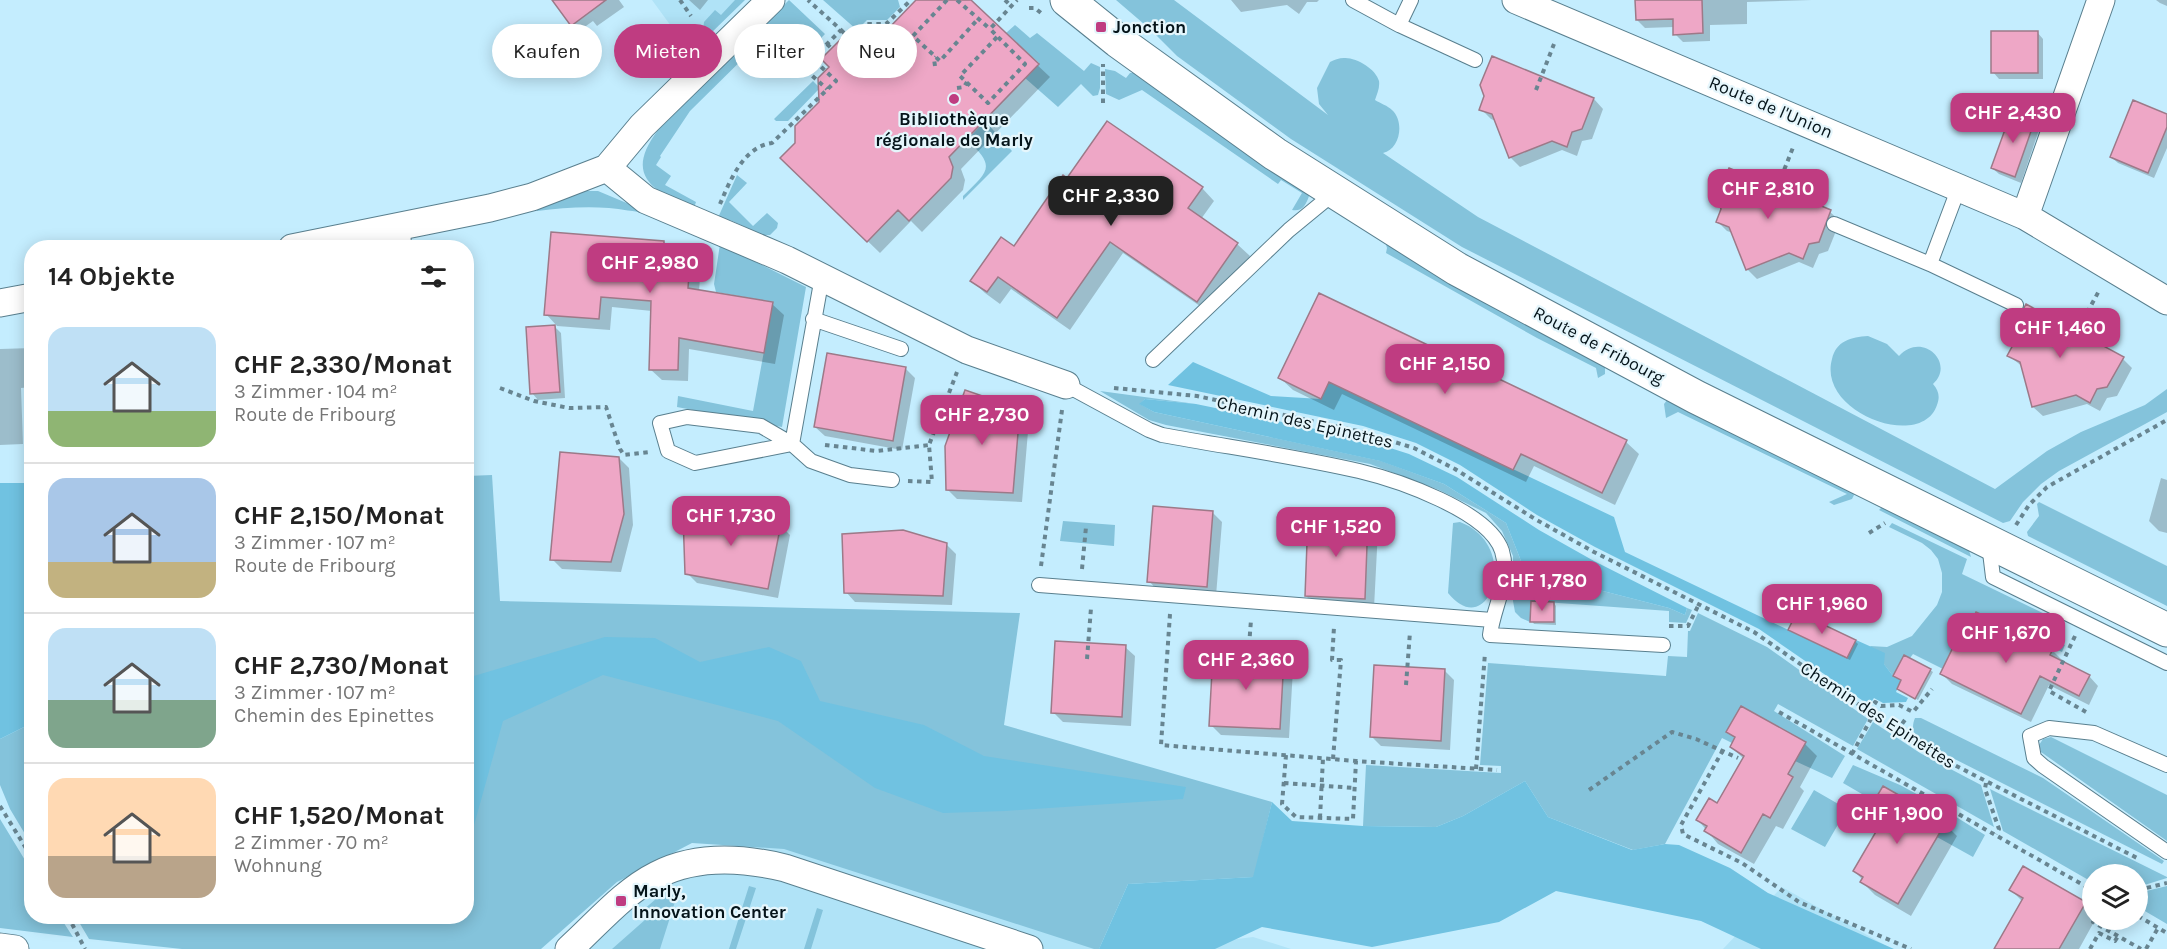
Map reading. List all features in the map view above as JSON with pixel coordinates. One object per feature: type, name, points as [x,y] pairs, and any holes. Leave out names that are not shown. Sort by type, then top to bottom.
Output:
[{"type":"main road","name":"Route de Fribourg","points":[[1067,0],[1118,41],[1275,154],[1467,274],[1696,397],[2167,630]]},
{"type":"street","points":[[367,240],[404,236],[532,197],[607,168],[642,126],[771,0]]},
{"type":"street","name":"Route de l'Union","points":[[1516,0],[2025,216],[2167,301]]},
{"type":"street","points":[[2025,216],[2101,0]]},
{"type":"street","points":[[607,168],[646,200],[822,277],[1064,398]]},
{"type":"street","points":[[0,303],[24,298]]},
{"type":"street","points":[[569,949],[621,901],[658,874],[687,865],[744,860],[785,868],[1029,949]]},
{"type":"street","points":[[0,947],[15,949]]},
{"type":"lane","points":[[1353,0],[1399,26],[1475,60]]},
{"type":"lane","points":[[1399,26],[1411,0]]},
{"type":"lane","points":[[1930,264],[1959,187]]},
{"type":"lane","points":[[1153,360],[1289,230],[1335,192]]},
{"type":"lane","points":[[1833,224],[1930,264],[2016,306]]},
{"type":"lane","points":[[792,444],[822,277]]},
{"type":"lane","points":[[813,319],[901,349]]},
{"type":"lane","points":[[1064,398],[1162,435],[1360,471],[1406,485],[1463,512],[1487,528],[1501,549],[1505,563],[1502,594],[1492,620],[1490,635],[1663,645]]},
{"type":"lane","points":[[792,444],[695,463],[668,451],[660,423],[687,417],[761,426],[792,444],[811,461],[850,475],[892,480]]},
{"type":"lane","points":[[1995,545],[1993,577],[2167,663]]},
{"type":"lane","points":[[1039,585],[1492,620]]},
{"type":"lane","points":[[2167,765],[2094,733],[2049,728],[2030,736],[2034,758],[2167,852]]},
{"type":"path","points":[[680,0],[691,16]]},
{"type":"path","points":[[808,0],[837,26]]},
{"type":"path","points":[[886,24],[911,0]]},
{"type":"path","points":[[947,0],[913,36],[940,61],[978,19]]},
{"type":"path","points":[[957,0],[990,29],[1025,64],[988,103],[960,76],[997,37]]},
{"type":"path","points":[[1005,0],[1011,6]]},
{"type":"path","points":[[990,29],[1017,0]]},
{"type":"path","points":[[832,49],[827,44],[837,34]]},
{"type":"path","points":[[1536,90],[1556,39]]},
{"type":"path","points":[[935,66],[936,57]]},
{"type":"path","points":[[1103,64],[1103,103]]},
{"type":"path","points":[[698,221],[703,209],[715,214],[740,165],[760,145],[772,143],[838,79],[825,69]]},
{"type":"path","points":[[815,78],[827,89]]},
{"type":"path","points":[[957,88],[964,87],[967,82]]},
{"type":"path","name":"Route de l'Union","points":[[1771,203],[1795,143]]},
{"type":"path","points":[[2070,344],[2102,285]]},
{"type":"path","points":[[932,482],[929,445],[959,369]]},
{"type":"path","points":[[500,388],[534,401],[569,408],[606,407],[624,455],[668,451]]},
{"type":"path","name":"Chemin des Epinettes","points":[[1112,388],[1197,396],[1362,432],[1414,448],[1455,469],[1535,519],[1594,552],[1754,632],[1923,749],[1986,783],[2146,862]]},
{"type":"path","points":[[1039,585],[1064,398]]},
{"type":"path","points":[[1995,545],[2048,487],[2167,420]]},
{"type":"path","points":[[792,444],[830,445],[877,451],[929,445]]},
{"type":"path","points":[[1086,527],[1087,659]]},
{"type":"path","points":[[1171,595],[1161,745],[1497,770]]},
{"type":"path","points":[[1247,672],[1252,602]]},
{"type":"path","points":[[1689,625],[1698,606]]},
{"type":"path","points":[[1406,685],[1411,614]]},
{"type":"path","points":[[2082,620],[2049,691],[2087,712]]},
{"type":"path","points":[[1333,759],[1341,660],[1332,660],[1334,635]]},
{"type":"path","points":[[1476,769],[1484,664]]},
{"type":"path","points":[[1852,754],[1875,702],[1881,706],[1899,705],[1913,712],[1932,690]]},
{"type":"path","points":[[1779,712],[2082,884]]},
{"type":"path","points":[[1897,730],[1907,717]]},
{"type":"path","points":[[1589,790],[1672,732],[1696,739],[1738,758]]},
{"type":"path","points":[[1723,750],[1681,825],[1683,834],[1742,863],[1799,902],[1911,949]]},
{"type":"path","points":[[1286,755],[1282,804],[1296,817],[1353,819],[1356,761]]},
{"type":"path","points":[[1320,818],[1323,758]]},
{"type":"path","points":[[1284,783],[1355,788]]},
{"type":"path","points":[[1986,783],[1985,789],[1999,829],[1996,834]]},
{"type":"path","points":[[0,806],[24,845]]},
{"type":"path","points":[[2148,888],[2167,883]]},
{"type":"path","points":[[2148,922],[2167,933]]},
{"type":"path","points":[[72,924],[86,949]]},
{"type":"path","points":[[2146,949],[2158,928]]},
{"type":"path","points":[[2107,930],[2141,949]]},
{"type":"path","points":[[2090,949],[2099,933],[2115,941],[2118,936]]},
{"type":"shaded area","points":[[652,0],[739,0],[716,24],[670,24]]},
{"type":"shaded area","points":[[735,0],[745,0],[720,24],[704,24],[715,10],[721,15]]},
{"type":"shaded area","points":[[789,0],[814,24],[765,24]]},
{"type":"shaded area","points":[[823,0],[898,0],[900,7],[887,20],[867,20],[863,24],[850,24]]},
{"type":"shaded area","points":[[1116,0],[1174,0],[1328,115],[1319,104],[1317,88],[1330,62],[1340,58],[1349,58],[1365,65],[1374,72],[1379,81],[1375,100],[1392,110],[1398,121],[1397,141],[1383,153],[1478,217],[1995,489],[2047,451],[2081,432],[2145,405],[2167,389],[2167,412],[2059,471],[2041,484],[2023,502],[2010,521],[2003,523],[1462,247],[1291,139],[1177,56]]},
{"type":"shaded area","points":[[1015,25],[1030,38],[1037,33],[1084,71],[1091,63],[1100,67],[1098,95],[1093,96],[1081,84],[1058,107],[1025,78],[1039,63],[1006,33]]},
{"type":"shaded area","points":[[734,55],[734,68],[690,111],[656,165],[671,176],[665,185],[696,202],[693,211],[656,189],[643,171],[643,160],[658,130],[710,78],[722,78],[722,66]]},
{"type":"shaded area","points":[[1105,69],[1115,71],[1126,78],[1130,73],[1137,73],[1306,191],[1309,196],[1305,205],[1301,209],[1292,210],[1302,193],[1281,180],[1278,184],[1142,90],[1119,100],[1106,94]]},
{"type":"shaded area","points":[[813,81],[820,88],[788,121],[776,121],[774,119]]},
{"type":"shaded area","points":[[985,121],[1012,151],[963,200],[963,196],[986,169],[983,157],[967,140]]},
{"type":"shaded area","points":[[737,175],[747,183],[729,202],[753,226],[767,213],[778,223],[777,228],[770,235],[763,235],[730,220],[724,222],[717,220]]},
{"type":"shaded area","points":[[584,191],[598,191],[652,212],[591,207],[537,211],[536,207],[563,196]]},
{"type":"shaded area","points":[[1385,241],[1605,364],[1605,374],[1598,378],[1596,368],[1537,338],[1386,253]]},
{"type":"shaded area","points":[[720,244],[806,287],[782,427],[677,407],[678,396],[753,411],[773,302],[716,292],[714,284]]},
{"type":"shaded area","points":[[1868,336],[1887,344],[1899,356],[1908,349],[1917,347],[1926,348],[1938,359],[1941,367],[1939,376],[1933,384],[1938,392],[1937,405],[1928,418],[1912,425],[1893,425],[1873,420],[1855,409],[1840,395],[1832,378],[1834,353],[1845,341]]},
{"type":"shaded area","points":[[1193,362],[1271,396],[1321,399],[1329,382],[1614,517],[1625,552],[1847,658],[1856,640],[1885,653],[1884,664],[1893,676],[1901,680],[1896,692],[1908,698],[1906,702],[1883,703],[1874,698],[1869,705],[1759,629],[1595,547],[1537,515],[1460,465],[1416,443],[1363,426],[1168,385]]},
{"type":"shaded area","points":[[1100,391],[1196,404],[1145,399],[1140,404],[1154,412],[1381,461],[1444,484],[1506,523],[1525,571],[1669,608],[1685,615],[1687,608],[1692,610],[1686,623],[1669,622],[1669,611],[1531,601],[1530,622],[1515,612],[1513,556],[1502,531],[1486,513],[1439,490],[1370,464],[1149,420]]},
{"type":"shaded area","points":[[1145,399],[1196,404],[1359,438],[1409,454],[1457,477],[1539,530],[1594,561],[1687,608],[1685,615],[1669,608],[1525,571],[1506,523],[1444,484],[1380,461],[1154,412],[1139,404]]},
{"type":"shaded area","points":[[1668,399],[1851,485],[1854,495],[1852,499],[1834,505],[1829,502],[1847,494],[1678,412],[1666,418],[1664,404]]},
{"type":"shaded area","points":[[492,475],[500,601],[1020,613],[1004,725],[1272,802],[1254,877],[1128,884],[1099,949],[1094,949],[784,849],[692,843],[617,882],[541,949],[182,949],[89,939],[80,924],[474,924],[474,476]]},
{"type":"shaded area","points":[[0,483],[24,483],[24,727],[0,739]]},
{"type":"shaded area","points":[[2039,502],[2167,566],[2167,606],[2028,536],[2027,532],[2039,516],[2037,504]]},
{"type":"shaded area","points":[[1883,506],[1968,547],[1971,557],[1879,510]]},
{"type":"shaded area","points":[[1063,521],[1115,525],[1114,546],[1060,541]]},
{"type":"shaded area","points":[[1460,522],[1479,534],[1490,550],[1495,568],[1493,586],[1486,599],[1476,607],[1463,606],[1448,593],[1453,523]]},
{"type":"shaded area","points":[[1892,523],[1967,559],[1962,574],[2053,618],[2044,635],[2065,645],[2062,652],[1976,612],[1968,629],[1963,627],[1943,669],[1913,654],[1910,658],[1905,655],[1893,676],[1870,646],[1887,647],[1912,636],[1937,605],[1942,592],[1942,573],[1938,559],[1931,550],[1922,543],[1889,527]]},
{"type":"shaded area","points":[[1698,613],[1767,647],[1868,719],[1853,746],[1778,704],[1774,711],[1845,756],[1832,778],[1795,761],[1805,742],[1741,706],[1727,732],[1736,737],[1732,743],[1722,738],[1665,844],[1633,850],[1548,817],[1525,781],[1463,816],[1436,827],[1363,826],[1366,765],[1501,773],[1501,766],[1480,765],[1488,663],[1666,676],[1668,656],[1687,657],[1688,631]]},
{"type":"shaded area","points":[[605,637],[655,638],[700,662],[769,647],[801,661],[820,701],[924,725],[984,756],[1186,787],[1183,799],[943,813],[875,788],[778,721],[603,675],[503,721],[474,825],[474,676]]},
{"type":"shaded area","points":[[1915,718],[1921,718],[2043,778],[2164,861],[2162,864],[1925,744],[1914,733]]},
{"type":"shaded area","points":[[1873,722],[1920,753],[1981,785],[1994,827],[1857,749]]},
{"type":"shaded area","points":[[24,727],[24,832],[10,809],[0,785],[0,739]]},
{"type":"shaded area","points":[[2051,737],[2167,795],[2167,841],[2041,752],[2039,745],[2043,739]]},
{"type":"shaded area","points":[[1853,765],[1900,785],[1985,835],[1973,857],[1937,837],[1883,787],[1874,801],[1843,783]]},
{"type":"shaded area","points":[[1525,781],[1548,817],[1632,850],[1665,844],[1679,845],[1730,868],[1768,893],[1894,949],[1761,949],[1701,921],[1556,891],[1499,922],[1372,947],[1262,927],[1215,949],[1099,949],[1128,884],[1253,877],[1272,802],[1292,821],[1363,826],[1436,827],[1463,816]]},
{"type":"shaded area","points":[[1990,789],[2141,864],[2082,864],[2082,876],[2003,831]]},
{"type":"shaded area","points":[[1814,790],[1847,809],[1825,847],[1791,829]]},
{"type":"shaded area","points":[[0,819],[24,858],[24,924],[65,924],[73,937],[0,928]]},
{"type":"shaded area","points":[[786,843],[1112,949],[577,949],[636,854]]},
{"type":"shaded area","points":[[2148,868],[2167,877],[2148,884]]},
{"type":"shaded area","points":[[680,886],[660,949],[612,949],[646,919],[642,911],[664,892]]},
{"type":"shaded area","points":[[749,886],[756,888],[736,949],[729,949]]},
{"type":"shaded area","points":[[2167,886],[2167,924],[2148,913],[2148,891]]},
{"type":"shaded area","points":[[1782,887],[1892,949],[1723,949]]},
{"type":"shaded area","points":[[817,908],[823,910],[811,949],[804,949]]},
{"type":"shaded area","points":[[1253,937],[1291,949],[1161,949]]},
{"type":"building","points":[[552,0],[606,0],[574,24],[570,24]]},
{"type":"building","points":[[916,0],[971,0],[1039,64],[949,157],[953,167],[951,178],[909,221],[898,210],[867,242],[780,158],[795,143],[795,126],[819,102],[818,78],[825,78],[825,71],[829,67],[825,63],[825,55],[837,43],[837,78],[917,78],[917,24],[893,24]]},
{"type":"building","points":[[1635,0],[1702,0],[1703,33],[1673,35],[1673,19],[1636,20]]},
{"type":"building","points":[[1991,31],[2038,31],[2038,73],[1991,73]]},
{"type":"building","points":[[1492,56],[1594,98],[1582,129],[1572,132],[1567,147],[1552,141],[1509,158],[1492,114],[1479,110],[1484,96],[1480,85]]},
{"type":"building","points":[[2133,100],[2167,114],[2167,127],[2148,173],[2110,157]]},
{"type":"building","points":[[2011,113],[2036,117],[2015,177],[1991,168]]},
{"type":"building","points":[[1107,121],[1203,187],[1188,208],[1238,243],[1197,302],[1110,242],[1057,318],[998,277],[987,292],[970,281],[1001,237],[1014,246],[1063,175],[1067,178]]},
{"type":"building","points":[[1729,168],[1831,210],[1819,242],[1809,244],[1803,259],[1789,253],[1746,270],[1729,227],[1716,222],[1721,209],[1717,198]]},
{"type":"building","points":[[551,232],[664,241],[664,247],[691,250],[688,288],[773,302],[764,353],[679,338],[678,370],[649,370],[651,301],[601,297],[599,319],[544,315]]},
{"type":"building","points":[[1319,293],[1627,440],[1602,493],[1521,454],[1513,470],[1329,382],[1321,399],[1278,378]]},
{"type":"building","points":[[2026,304],[2124,357],[2107,387],[2097,389],[2090,403],[2076,395],[2032,407],[2020,362],[2007,356],[2014,343],[2012,331]]},
{"type":"building","points":[[555,325],[560,392],[530,394],[526,327]]},
{"type":"building","points":[[827,353],[906,367],[893,441],[814,427]]},
{"type":"building","points":[[965,390],[1020,409],[1013,493],[946,490],[945,446]]},
{"type":"building","points":[[560,452],[619,457],[624,514],[611,562],[550,560]]},
{"type":"building","points":[[1153,506],[1213,511],[1207,587],[1147,582]]},
{"type":"building","points":[[737,511],[781,524],[768,589],[685,574],[683,515]]},
{"type":"building","points":[[1308,516],[1368,519],[1365,599],[1305,596]]},
{"type":"building","points":[[903,530],[947,543],[943,596],[844,593],[842,534]]},
{"type":"building","points":[[1531,601],[1554,602],[1554,622],[1530,622]]},
{"type":"building","points":[[1797,612],[1856,640],[1847,658],[1788,630]]},
{"type":"building","points":[[1976,612],[2053,649],[2050,655],[2090,675],[2079,696],[2040,676],[2021,714],[1940,674],[1963,627],[1968,629]]},
{"type":"building","points":[[1055,641],[1126,645],[1122,717],[1051,713]]},
{"type":"building","points":[[1213,653],[1284,658],[1280,729],[1209,726]]},
{"type":"building","points":[[1904,655],[1931,669],[1915,699],[1897,689],[1901,680],[1893,676]]},
{"type":"building","points":[[1374,665],[1445,669],[1441,741],[1370,737]]},
{"type":"building","points":[[1741,706],[1806,742],[1788,774],[1793,777],[1770,818],[1763,814],[1741,853],[1704,831],[1707,826],[1696,820],[1709,798],[1717,803],[1744,756],[1730,747],[1735,737],[1726,732]]},
{"type":"building","points":[[1883,786],[1946,822],[1898,904],[1860,882],[1863,877],[1853,871],[1877,830],[1872,827],[1878,816],[1868,811]]},
{"type":"building","points":[[2023,866],[2082,900],[2082,909],[2059,949],[1994,949],[2023,898],[2009,890]]},
{"type":"place","name":"Jonction","points":[[1101,27]]},
{"type":"place","name":"Bibliothèque régionale de Marly","points":[[954,99]]},
{"type":"place","name":"Marly, Innovation Center","points":[[621,901]]}]
